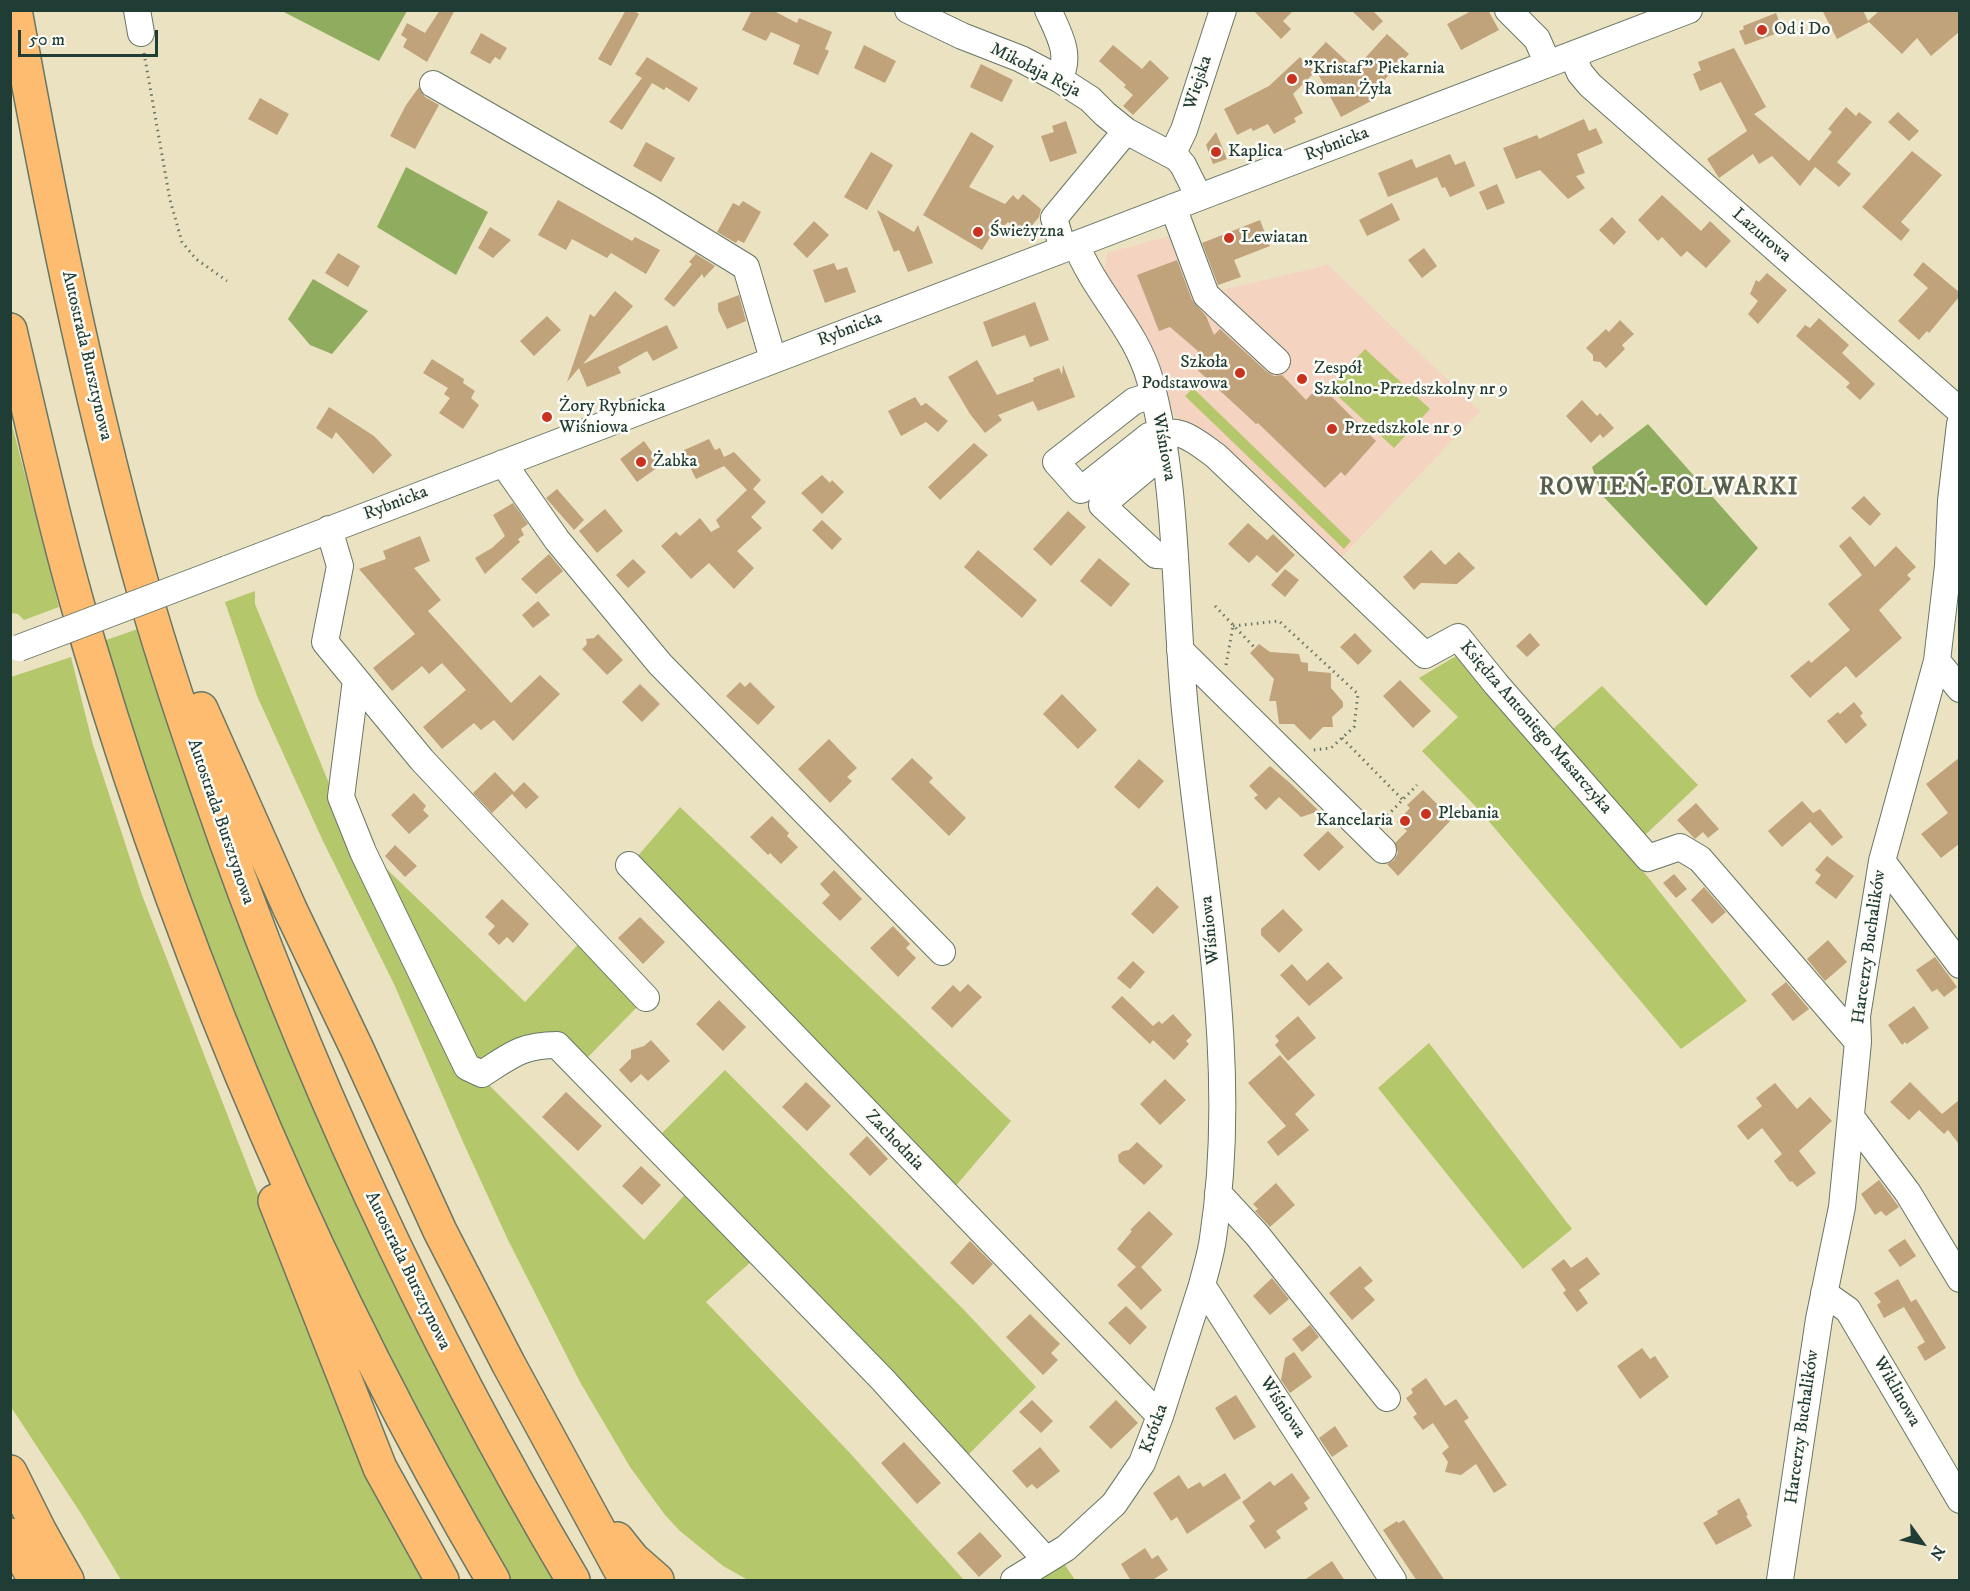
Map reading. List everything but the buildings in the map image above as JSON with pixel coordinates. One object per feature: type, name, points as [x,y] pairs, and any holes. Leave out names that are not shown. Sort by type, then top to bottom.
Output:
[{"type":"highway","name":"Autostrada Bursztynowa","points":[[15,10],[75,315],[138,571],[179,705],[218,820],[262,943],[384,1228],[448,1356],[519,1489],[573,1581]]},
{"type":"highway","points":[[10,330],[40,460],[91,651],[160,861],[214,1006],[309,1227],[377,1368],[493,1581]]},
{"type":"highway","points":[[138,571],[290,909],[440,1232],[626,1581]]},
{"type":"highway","points":[[214,1006],[245,1126],[380,1468],[442,1581]]},
{"type":"highway","points":[[10,1472],[67,1581]]},
{"type":"highway","points":[[576,1490],[633,1559],[657,1581]]},
{"type":"highway","points":[[10,1534],[35,1581]]},
{"type":"street","name":"Mikołaja Reja","points":[[908,10],[962,36],[1021,59],[1059,79],[1090,99],[1126,131],[1172,155],[1183,165],[1199,197]]},
{"type":"street","points":[[1048,10],[1059,35],[1065,59],[1065,68],[1059,79]]},
{"type":"street","name":"Wiejska","points":[[1172,155],[1184,130],[1222,10]]},
{"type":"street","points":[[1508,10],[1537,39],[1548,64]]},
{"type":"street","name":"Rybnicka","points":[[15,650],[1689,10]]},
{"type":"street","name":"Lazurowa","points":[[1572,55],[1580,73],[1590,85],[1959,411]]},
{"type":"street","points":[[433,84],[651,209],[746,267],[773,359]]},
{"type":"street","name":"Wiśniowa","points":[[1126,131],[1054,218],[1069,247],[1083,262],[1141,354],[1153,395],[1166,465],[1175,556],[1185,710],[1214,938],[1221,1058],[1222,1150],[1213,1239],[1202,1285],[1393,1581]]},
{"type":"street","points":[[1173,207],[1206,295],[1277,361]]},
{"type":"street","points":[[1153,395],[1134,401],[1056,462],[1081,490],[1149,436],[1161,431]]},
{"type":"street","name":"Harcerzy Buchalików","points":[[1780,1581],[1824,1293],[1842,1206],[1858,1042],[1857,1016],[1882,861],[1937,661],[1956,513],[1951,501],[1959,424]]},
{"type":"street","name":"Księdza Antoniego Masarczyka","points":[[1161,431],[1187,434],[1216,456],[1425,655],[1458,637],[1496,684],[1648,858],[1680,847],[1700,859],[1858,1042]]},
{"type":"street","points":[[503,463],[557,540],[660,664],[942,952]]},
{"type":"street","points":[[1166,465],[1151,464],[1102,505],[1156,555],[1175,556]]},
{"type":"street","points":[[329,529],[340,567],[325,642],[422,760],[646,998]]},
{"type":"street","points":[[1180,650],[1376,842]]},
{"type":"street","points":[[1937,661],[1959,689]]},
{"type":"street","points":[[356,680],[340,797],[368,862],[467,1067],[482,1074],[514,1053],[536,1045],[556,1046],[1056,1554]]},
{"type":"street","points":[[1882,861],[1959,965]]},
{"type":"street","name":"Zachodnia","points":[[629,865],[1160,1416]]},
{"type":"street","points":[[1851,1117],[1908,1193],[1959,1279]]},
{"type":"street","points":[[1218,1193],[1257,1235],[1387,1398]]},
{"type":"street","name":"Krótka","points":[[1014,1581],[1056,1554],[1114,1504],[1142,1463],[1160,1416],[1202,1285]]},
{"type":"street","name":"Wiklinowa","points":[[1824,1293],[1848,1310],[1959,1500]]},
{"type":"path","points":[[139,22],[170,200],[182,242],[196,259],[227,281]]},
{"type":"path","points":[[1215,606],[1255,648]]},
{"type":"path","points":[[1233,626],[1279,621],[1358,694],[1354,728],[1331,748],[1285,753]]},
{"type":"path","points":[[1222,690],[1233,626]]},
{"type":"path","points":[[1342,738],[1402,799]]},
{"type":"path","points":[[1376,842],[1402,799],[1418,785]]},
{"type":"shaded area","name":"Zespół Szkolno-Przedszkolny nr 9","points":[[1184,232],[1209,293],[1328,265],[1480,411],[1336,563],[1163,405],[1103,284],[1107,253]]},
{"type":"green space","points":[[282,11],[407,11],[379,61]]},
{"type":"green space","points":[[406,167],[488,212],[456,275],[377,227]]},
{"type":"green space","points":[[313,279],[368,311],[332,354],[310,345],[288,319]]},
{"type":"green space","points":[[1365,349],[1430,409],[1394,448],[1329,388]]},
{"type":"green space","points":[[1193,388],[1351,541],[1344,549],[1185,396]]},
{"type":"green space","points":[[10,417],[59,607],[24,620],[18,614],[11,613]]},
{"type":"green space","points":[[1648,424],[1758,548],[1706,606],[1601,494],[1592,467]]},
{"type":"green space","points":[[255,591],[255,604],[333,793],[486,1082],[644,1240],[689,1190],[752,1261],[706,1302],[849,1452],[964,1580],[748,1580],[723,1566],[680,1531],[665,1515],[630,1467],[580,1382],[508,1240],[394,984],[322,839],[257,696],[225,602]]},
{"type":"green space","points":[[141,628],[188,772],[560,1580],[509,1580],[349,1279],[292,1156],[158,816],[100,642]]},
{"type":"green space","points":[[1456,656],[1627,851],[1747,1001],[1681,1049],[1481,812],[1422,751],[1458,717],[1419,678]]},
{"type":"green space","points":[[71,657],[93,745],[142,895],[372,1487],[424,1580],[121,1580],[80,1512],[11,1407],[11,677]]},
{"type":"green space","points":[[1602,686],[1698,785],[1642,838],[1546,735]]},
{"type":"green space","points":[[680,807],[1011,1121],[954,1188],[636,858]]},
{"type":"green space","points":[[372,855],[525,1002],[584,938],[640,1004],[588,1057],[576,1054],[480,1066]]},
{"type":"green space","points":[[1429,1043],[1572,1229],[1523,1269],[1378,1088]]},
{"type":"green space","points":[[725,1070],[966,1312],[1036,1387],[965,1458],[713,1194],[662,1133]]},
{"type":"green space","points":[[1065,1565],[1075,1580],[1029,1580],[1048,1569]]},
{"type":"place","name":"Od i Do","points":[[1762,30]]},
{"type":"place","name":"\"Kristaf\" Piekarnia Roman Żyła","points":[[1292,79]]},
{"type":"place","name":"Kaplica","points":[[1216,152]]},
{"type":"place","name":"Świeżyzna","points":[[978,232]]},
{"type":"place","name":"Lewiatan","points":[[1229,238]]},
{"type":"place","name":"Szkoła Podstawowa","points":[[1240,373]]},
{"type":"place","name":"Zespół Szkolno-Przedszkolny nr 9","points":[[1302,379]]},
{"type":"place","name":"Żory Rybnicka Wiśniowa","points":[[547,417]]},
{"type":"place","name":"Przedszkole nr 9","points":[[1332,429]]},
{"type":"place","name":"Żabka","points":[[641,462]]},
{"type":"place","name":"Plebania","points":[[1426,814]]},
{"type":"place","name":"Kancelaria","points":[[1405,821]]},
{"type":"district","name":"ROWIEŃ-FOLWARKI","points":[[1669,489]]}]
